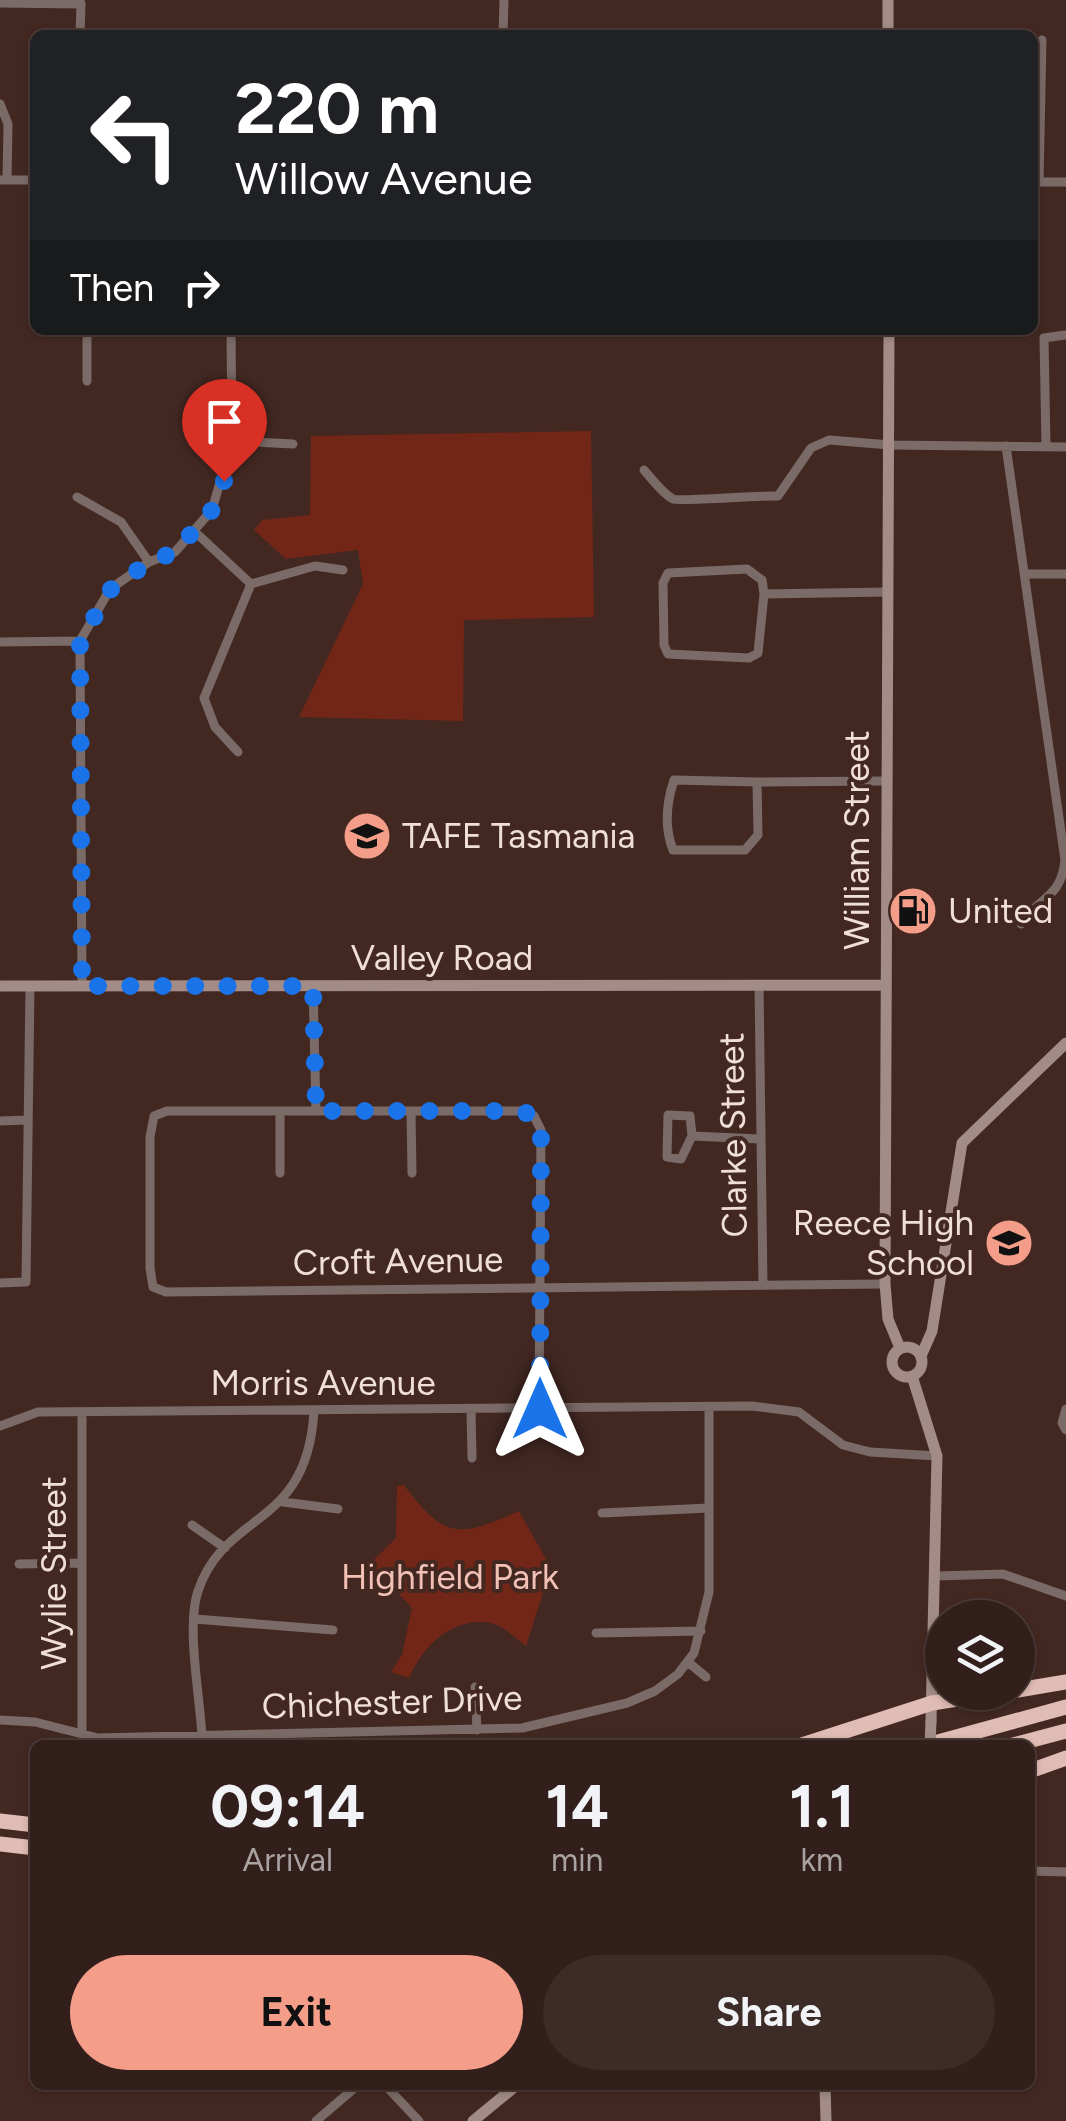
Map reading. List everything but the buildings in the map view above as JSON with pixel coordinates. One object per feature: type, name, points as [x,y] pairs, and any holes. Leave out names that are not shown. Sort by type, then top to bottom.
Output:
[{"type":"highway","points":[[1035,1687],[1066,1682]]},
{"type":"highway","points":[[817,1740],[925,1705]]},
{"type":"highway","points":[[948,1740],[1066,1708]]},
{"type":"highway","points":[[1032,1740],[1066,1731]]},
{"type":"highway","points":[[1035,1769],[1066,1758]]},
{"type":"highway","points":[[0,1821],[30,1824]]},
{"type":"highway","points":[[0,1844],[30,1847]]},
{"type":"main road","points":[[888,0],[888,30]]},
{"type":"main road","name":"William Street","points":[[889,335],[885,1284],[888,1319],[900,1348]]},
{"type":"main road","name":"Valley Road","points":[[0,986],[884,985]]},
{"type":"main road","points":[[912,1376],[922,1366],[932,1331],[962,1143],[1066,1044]]},
{"type":"main road","points":[[912,1376],[894,1370],[892,1360],[900,1348],[914,1348],[922,1356]]},
{"type":"main road","points":[[912,1376],[937,1456],[935,1600]]},
{"type":"main road","points":[[929,1740],[932,1710]]},
{"type":"main road","points":[[473,2121],[511,2090]]},
{"type":"main road","points":[[825,2090],[826,2121]]},
{"type":"street","points":[[503,30],[504,0]]},
{"type":"street","points":[[0,3],[81,2],[80,30]]},
{"type":"street","points":[[1038,135],[1042,40]]},
{"type":"street","points":[[0,104],[8,124],[3,180],[30,180]]},
{"type":"street","points":[[1038,182],[1066,182]]},
{"type":"street","points":[[1046,446],[1044,338],[1064,334]]},
{"type":"street","points":[[87,335],[87,380]]},
{"type":"street","points":[[82,986],[80,642],[110,590],[149,562],[175,552],[212,510],[232,441],[231,335]]},
{"type":"street","points":[[644,470],[673,500],[778,496],[811,448],[829,440],[890,445],[1066,446]]},
{"type":"street","points":[[232,441],[293,444]]},
{"type":"street","points":[[1006,446],[1065,860],[1056,894],[1029,912],[1022,924]]},
{"type":"street","points":[[77,498],[121,522],[149,562]]},
{"type":"street","points":[[194,531],[251,584]]},
{"type":"street","points":[[251,584],[314,566],[343,570]]},
{"type":"street","points":[[747,569],[762,580],[764,594],[758,653],[750,658],[668,654],[664,645],[663,598],[668,573],[747,569]]},
{"type":"street","points":[[1026,574],[1066,574]]},
{"type":"street","points":[[238,752],[215,727],[204,698],[251,584]]},
{"type":"street","points":[[764,594],[886,592]]},
{"type":"street","points":[[0,642],[80,642]]},
{"type":"street","points":[[757,782],[758,835],[745,850],[673,850],[667,834],[674,780],[885,781]]},
{"type":"street","name":"Clarke Street","points":[[760,985],[763,1285]]},
{"type":"street","points":[[0,1283],[26,1282],[30,986]]},
{"type":"street","points":[[313,986],[316,1111]]},
{"type":"street","name":"Croft Avenue","points":[[280,1111],[166,1111],[154,1116],[150,1138],[153,1286],[166,1292],[885,1284]]},
{"type":"street","points":[[280,1172],[280,1111],[521,1111],[534,1116],[541,1130],[540,1409]]},
{"type":"street","points":[[411,1112],[412,1172]]},
{"type":"street","points":[[668,1115],[690,1116],[692,1136],[681,1159],[667,1157],[668,1115]]},
{"type":"street","points":[[0,1121],[28,1120]]},
{"type":"street","points":[[692,1136],[760,1138]]},
{"type":"street","name":"Morris Avenue","points":[[0,1426],[38,1412],[752,1406],[798,1412],[843,1446],[937,1456]]},
{"type":"street","name":"Chichester Drive","points":[[0,1720],[35,1722],[82,1735],[522,1728],[627,1703],[655,1691],[688,1662],[701,1631],[709,1592],[709,1407]]},
{"type":"street","points":[[471,1410],[472,1458]]},
{"type":"street","points":[[1066,1410],[1062,1423],[1066,1430]]},
{"type":"street","name":"Wylie Street","points":[[82,1412],[82,1735]]},
{"type":"street","points":[[202,1736],[194,1620],[198,1590],[225,1548],[283,1502],[298,1482],[312,1446],[314,1412]]},
{"type":"street","points":[[283,1502],[338,1509]]},
{"type":"street","points":[[602,1513],[709,1508]]},
{"type":"street","points":[[192,1525],[225,1548]]},
{"type":"street","points":[[19,1564],[81,1562]]},
{"type":"street","points":[[936,1576],[1003,1574],[1066,1596]]},
{"type":"street","points":[[194,1620],[333,1630]]},
{"type":"street","points":[[596,1633],[701,1631]]},
{"type":"street","points":[[688,1662],[706,1677]]},
{"type":"street","points":[[475,1687],[476,1730]]},
{"type":"street","points":[[1035,1871],[1066,1872]]},
{"type":"street","points":[[316,2121],[352,2090]]},
{"type":"street","points":[[390,2090],[419,2121]]},
{"type":"green space","points":[[591,431],[594,617],[464,620],[463,721],[299,717],[363,584],[358,550],[286,559],[254,530],[262,520],[310,515],[311,436]]},
{"type":"green space","name":"Highfield Park","points":[[404,1485],[431,1516],[454,1529],[481,1526],[519,1511],[557,1579],[544,1590],[526,1646],[495,1624],[464,1624],[431,1645],[409,1678],[391,1672],[402,1655],[412,1608],[371,1563],[396,1538],[397,1486]]},
{"type":"place","name":"TAFE Tasmania","points":[[367,836]]},
{"type":"place","name":"United","points":[[913,911]]},
{"type":"place","name":"Reece High School","points":[[1009,1243]]},
{"type":"route","points":[[224,481],[212,510],[175,552],[149,562],[110,590],[80,642],[82,986],[313,986],[316,1111],[521,1111],[534,1116],[541,1130],[540,1409]]}]
